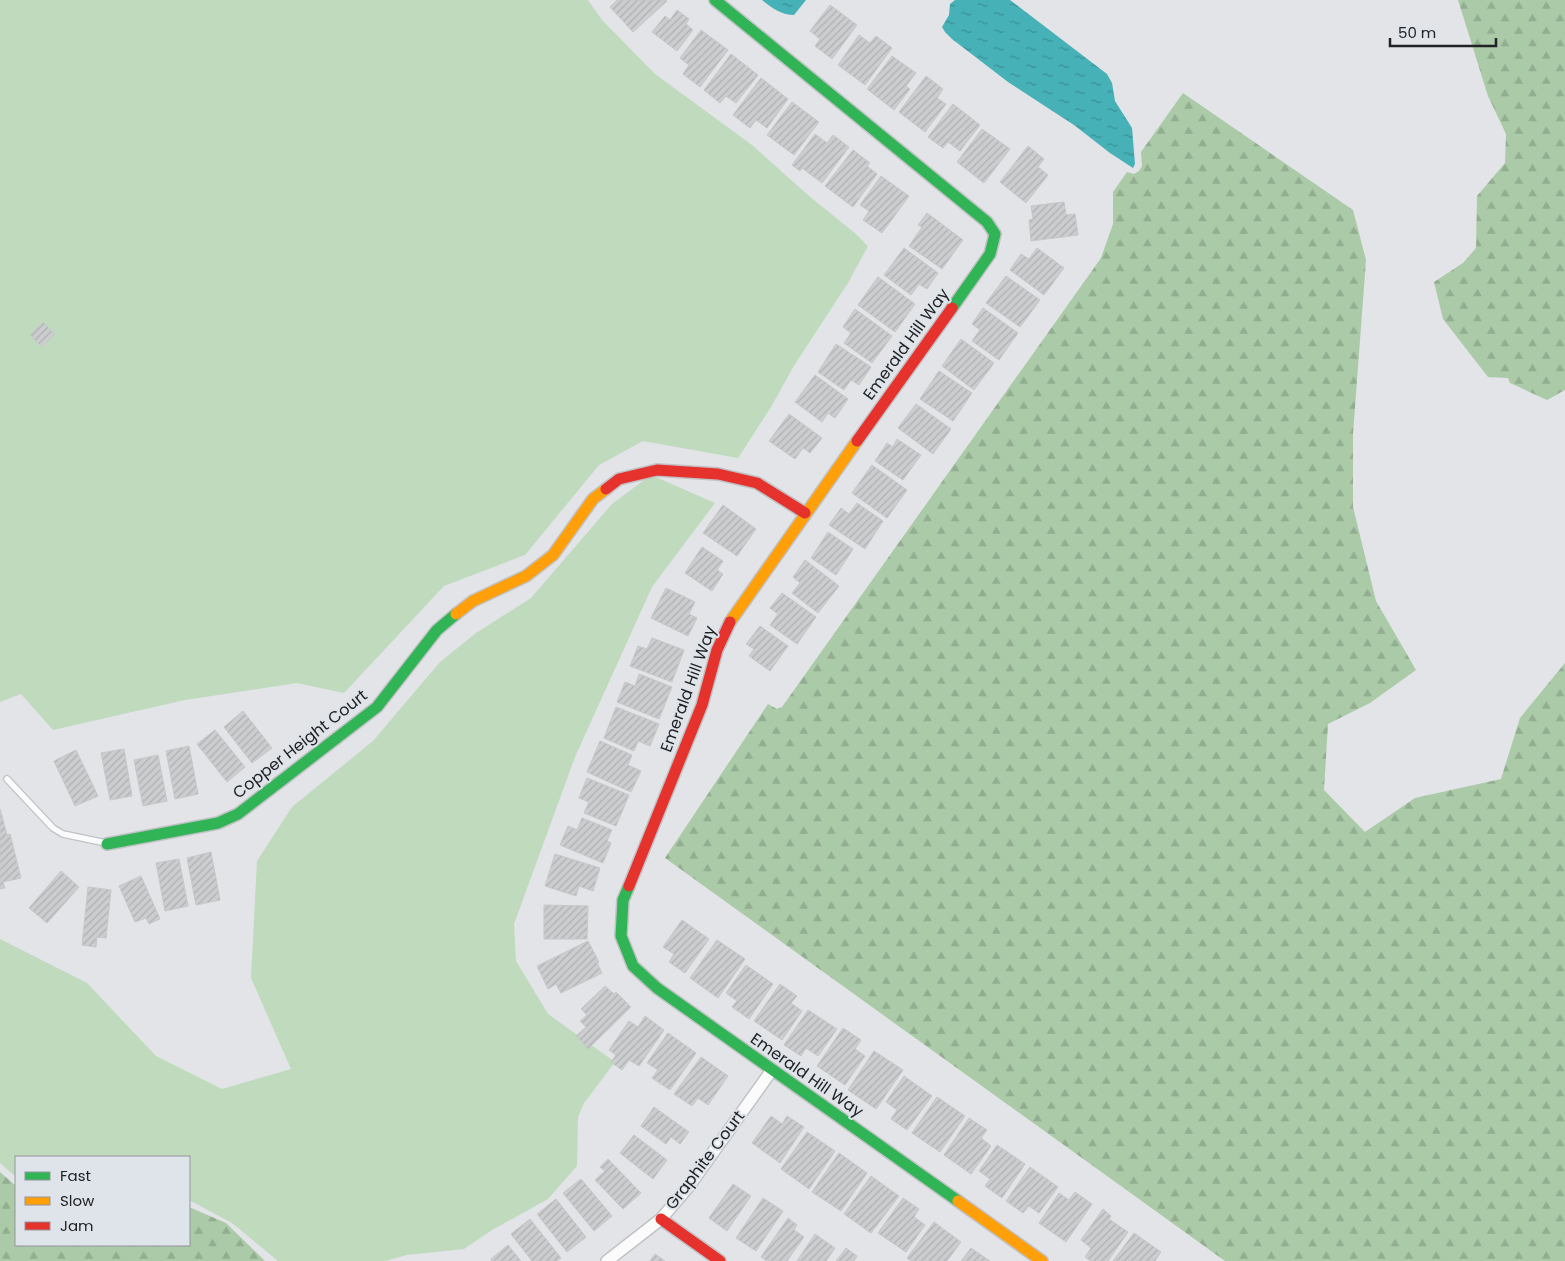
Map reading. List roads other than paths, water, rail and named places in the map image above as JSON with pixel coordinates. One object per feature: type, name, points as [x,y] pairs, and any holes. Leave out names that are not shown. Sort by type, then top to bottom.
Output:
[{"type":"street","name":"Emerald Hill Way","points":[[714,0],[987,222],[995,234],[990,254],[733,616],[717,650],[702,704],[623,900],[621,936],[633,966],[656,988],[1042,1261]]},
{"type":"street","name":"Copper Height Court","points":[[107,844],[218,822],[238,814],[377,707],[437,630],[473,601],[526,576],[553,555],[593,500],[619,479],[657,470],[718,474],[757,483],[805,513]]},
{"type":"street","name":"Graphite Court","points":[[607,1261],[661,1219],[689,1186],[772,1070]]},
{"type":"street","points":[[661,1219],[720,1261]]},
{"type":"lane","points":[[7,778],[52,828],[62,834],[107,844]]},
{"type":"water","points":[[762,0],[806,0],[794,15],[789,15],[773,8]]},
{"type":"water","points":[[955,0],[1010,0],[1107,74],[1112,83],[1115,101],[1132,128],[1135,164],[1133,168],[1074,125],[1008,82],[952,39],[942,27],[949,15],[950,4]]}]
